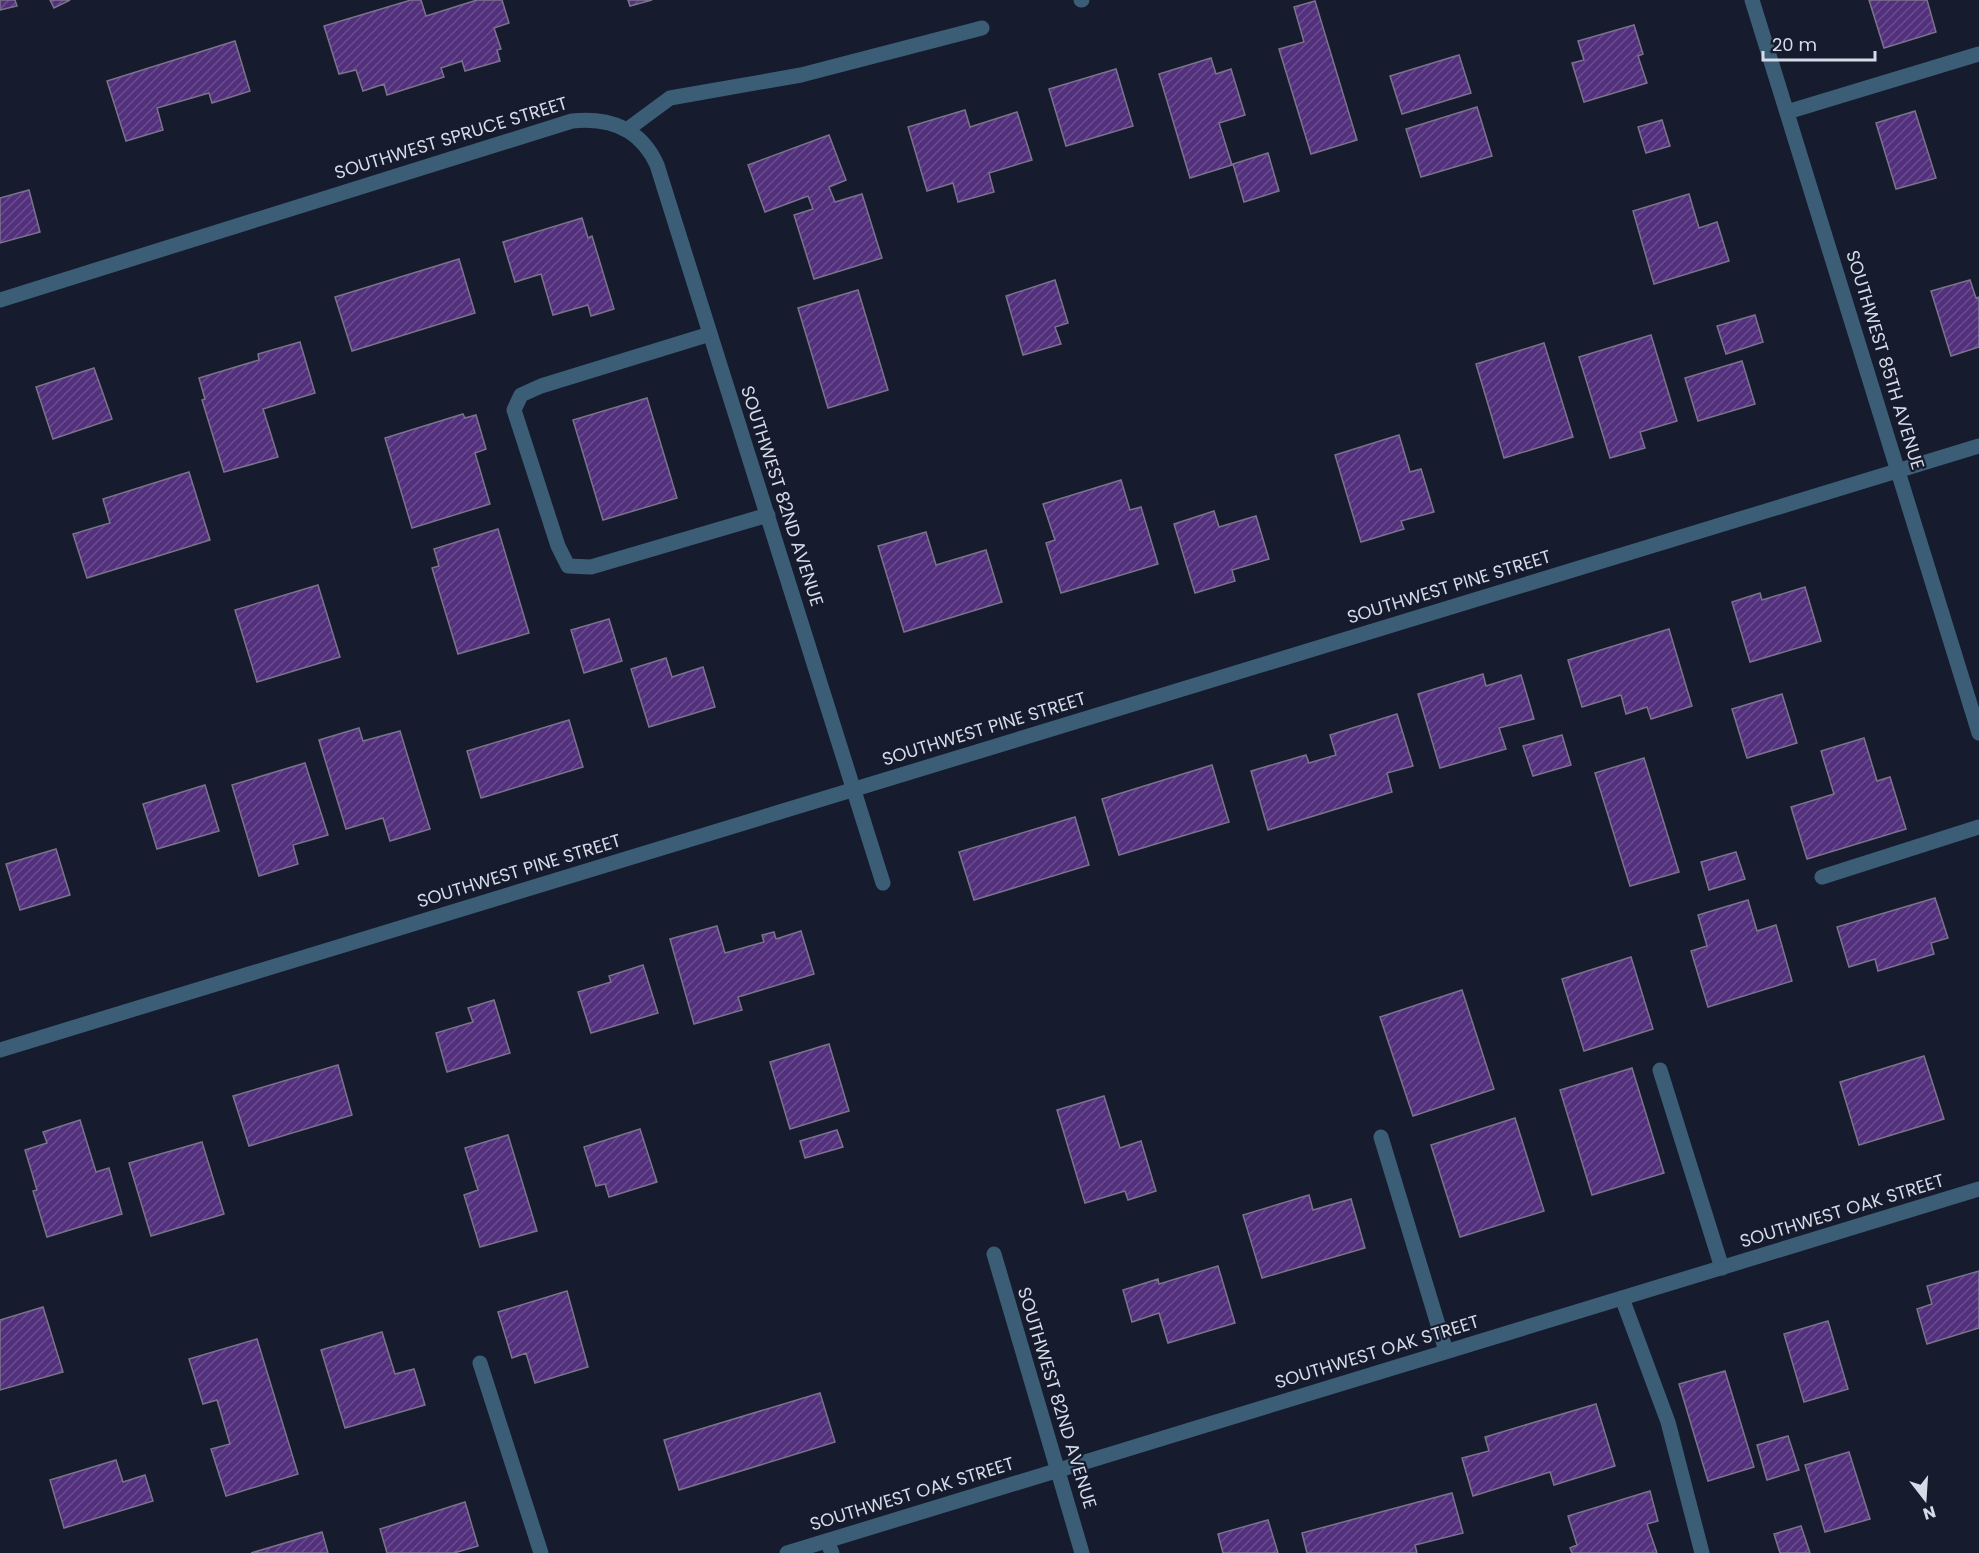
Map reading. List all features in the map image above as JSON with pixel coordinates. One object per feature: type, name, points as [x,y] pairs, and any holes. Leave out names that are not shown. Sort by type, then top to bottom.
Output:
[{"type":"street","name":"SOUTHWEST 85TH AVENUE","points":[[1752,0],[1979,733]]},
{"type":"street","points":[[628,129],[670,98],[801,75],[982,28]]},
{"type":"street","points":[[1787,112],[1979,54]]},
{"type":"street","name":"SOUTHWEST SPRUCE STREET","points":[[0,300],[572,121],[593,119],[628,129]]},
{"type":"street","name":"SOUTHWEST 82ND AVENUE","points":[[628,129],[650,149],[657,165],[883,884]]},
{"type":"street","points":[[710,334],[541,386],[521,395],[514,410],[558,546],[568,566],[591,567],[768,515]]},
{"type":"street","name":"SOUTHWEST PINE STREET","points":[[0,1050],[1979,446]]},
{"type":"street","points":[[1822,877],[1979,827]]},
{"type":"street","points":[[1660,1070],[1722,1268]]},
{"type":"street","points":[[1381,1137],[1446,1352]]},
{"type":"street","name":"SOUTHWEST OAK STREET","points":[[787,1553],[830,1547],[1058,1470],[1979,1189]]},
{"type":"street","name":"SOUTHWEST 82ND AVENUE","points":[[994,1254],[1082,1553]]},
{"type":"street","points":[[1622,1298],[1668,1422],[1702,1553]]},
{"type":"street","points":[[480,1363],[541,1553]]},
{"type":"building","points":[[0,0],[15,0],[17,6],[0,10]]},
{"type":"building","points":[[50,0],[70,0],[54,8]]},
{"type":"building","points":[[411,0],[421,0],[426,16],[477,0],[502,0],[509,23],[494,28],[501,49],[497,50],[500,61],[465,71],[462,61],[441,68],[444,77],[387,95],[384,84],[363,91],[356,70],[339,74],[324,26]]},
{"type":"building","points":[[628,0],[652,0],[630,6]]},
{"type":"building","points":[[1869,0],[1927,0],[1936,32],[1884,48]]},
{"type":"building","points":[[1315,1],[1357,140],[1311,154],[1279,49],[1304,42],[1294,7]]},
{"type":"building","points":[[1634,25],[1643,54],[1638,56],[1647,83],[1584,102],[1572,63],[1584,60],[1578,41]]},
{"type":"building","points":[[235,41],[250,91],[212,103],[209,93],[157,108],[163,130],[126,141],[107,81]]},
{"type":"building","points":[[1459,55],[1471,93],[1402,114],[1390,76]]},
{"type":"building","points":[[1211,58],[1216,74],[1231,69],[1245,115],[1219,123],[1232,165],[1190,178],[1159,74]]},
{"type":"building","points":[[1116,69],[1133,126],[1066,146],[1049,89]]},
{"type":"building","points":[[1477,107],[1492,156],[1421,177],[1406,129]]},
{"type":"building","points":[[965,110],[970,127],[1017,112],[1032,160],[989,173],[994,192],[958,202],[953,183],[927,191],[908,127]]},
{"type":"building","points":[[1915,111],[1936,178],[1896,189],[1876,123]]},
{"type":"building","points":[[1662,120],[1670,146],[1646,153],[1638,127]]},
{"type":"building","points":[[829,135],[846,180],[829,187],[835,202],[862,194],[882,258],[814,279],[794,215],[813,209],[808,196],[765,212],[748,165]]},
{"type":"building","points":[[1268,153],[1279,191],[1244,202],[1233,164]]},
{"type":"building","points":[[29,190],[40,232],[0,243],[0,198]]},
{"type":"building","points":[[1689,194],[1699,228],[1717,222],[1729,261],[1654,284],[1633,211]]},
{"type":"building","points":[[582,218],[588,238],[592,236],[614,309],[591,316],[588,305],[553,315],[541,274],[515,282],[503,242]]},
{"type":"building","points":[[459,259],[475,313],[352,351],[335,297]]},
{"type":"building","points":[[1055,280],[1068,323],[1055,327],[1061,344],[1023,355],[1006,296]]},
{"type":"building","points":[[1970,280],[1976,298],[1979,297],[1979,347],[1951,356],[1931,291]]},
{"type":"building","points":[[858,290],[888,390],[828,408],[798,308]]},
{"type":"building","points":[[1755,315],[1763,342],[1726,354],[1717,326]]},
{"type":"building","points":[[1651,335],[1677,421],[1640,432],[1645,448],[1610,458],[1579,357]]},
{"type":"building","points":[[300,342],[315,393],[263,409],[278,457],[224,472],[202,400],[205,399],[199,378],[259,360],[258,354]]},
{"type":"building","points":[[1544,343],[1573,437],[1504,458],[1476,364]]},
{"type":"building","points":[[1742,361],[1755,404],[1698,421],[1685,378]]},
{"type":"building","points":[[94,368],[112,419],[53,439],[36,387]]},
{"type":"building","points":[[647,398],[677,498],[603,520],[573,420]]},
{"type":"building","points":[[463,414],[465,418],[476,415],[486,449],[475,453],[490,504],[412,528],[385,438]]},
{"type":"building","points":[[1399,435],[1410,472],[1421,469],[1434,512],[1401,521],[1404,529],[1361,542],[1335,455]]},
{"type":"building","points":[[189,472],[210,540],[87,578],[73,534],[110,523],[103,499]]},
{"type":"building","points":[[1121,480],[1130,510],[1141,507],[1158,564],[1061,593],[1046,543],[1055,540],[1043,504]]},
{"type":"building","points":[[1214,511],[1219,527],[1256,516],[1269,559],[1232,570],[1235,581],[1195,593],[1174,524]]},
{"type":"building","points":[[498,529],[529,633],[458,654],[432,568],[439,566],[434,549]]},
{"type":"building","points":[[926,532],[936,565],[986,550],[1002,602],[904,632],[878,546]]},
{"type":"building","points":[[318,585],[340,657],[257,682],[235,610]]},
{"type":"building","points":[[1805,587],[1821,641],[1750,662],[1732,602],[1760,593],[1762,600]]},
{"type":"building","points":[[609,619],[622,661],[584,673],[571,630]]},
{"type":"building","points":[[1669,629],[1692,706],[1651,719],[1647,707],[1626,714],[1621,695],[1582,707],[1568,660]]},
{"type":"building","points":[[666,658],[672,677],[703,667],[715,707],[649,727],[631,669]]},
{"type":"building","points":[[1483,674],[1486,686],[1521,675],[1534,719],[1499,728],[1506,749],[1440,768],[1418,694]]},
{"type":"building","points":[[1782,694],[1797,743],[1747,758],[1732,709]]},
{"type":"building","points":[[1397,714],[1413,766],[1387,773],[1392,792],[1268,830],[1251,771],[1306,755],[1309,763],[1336,755],[1330,735]]},
{"type":"building","points":[[569,720],[583,767],[481,798],[467,751]]},
{"type":"building","points":[[359,728],[363,741],[400,731],[430,829],[390,841],[383,818],[346,829],[319,740]]},
{"type":"building","points":[[1562,735],[1571,765],[1533,776],[1523,746]]},
{"type":"building","points":[[1864,738],[1877,781],[1890,777],[1906,829],[1807,859],[1791,807],[1834,794],[1821,751]]},
{"type":"building","points":[[1644,758],[1679,872],[1630,886],[1595,773]]},
{"type":"building","points":[[305,763],[328,835],[293,845],[298,864],[259,876],[232,785]]},
{"type":"building","points":[[1212,765],[1229,822],[1119,855],[1102,799]]},
{"type":"building","points":[[205,785],[219,831],[157,849],[143,804]]},
{"type":"building","points":[[1075,817],[1089,865],[974,900],[959,852]]},
{"type":"building","points":[[56,849],[70,895],[20,910],[6,864]]},
{"type":"building","points":[[1736,852],[1745,879],[1709,890],[1701,862]]},
{"type":"building","points":[[1935,898],[1948,938],[1931,943],[1934,954],[1878,971],[1875,959],[1849,967],[1837,927]]},
{"type":"building","points":[[1748,900],[1757,931],[1776,925],[1792,981],[1708,1007],[1691,951],[1707,946],[1698,915]]},
{"type":"building","points":[[717,926],[725,953],[764,942],[762,935],[774,932],[776,939],[801,931],[814,974],[738,997],[742,1010],[694,1024],[670,939]]},
{"type":"building","points":[[1631,957],[1653,1029],[1584,1051],[1562,979]]},
{"type":"building","points":[[643,965],[658,1013],[591,1033],[578,992],[611,982],[609,976]]},
{"type":"building","points":[[1462,990],[1494,1089],[1413,1116],[1380,1017]]},
{"type":"building","points":[[494,1000],[510,1053],[447,1072],[436,1033],[473,1022],[468,1008]]},
{"type":"building","points":[[829,1044],[849,1111],[790,1129],[770,1062]]},
{"type":"building","points":[[1924,1056],[1944,1119],[1859,1145],[1840,1082]]},
{"type":"building","points":[[338,1065],[352,1115],[249,1146],[233,1096]]},
{"type":"building","points":[[1632,1068],[1664,1173],[1592,1195],[1560,1090]]},
{"type":"building","points":[[1104,1096],[1120,1148],[1141,1141],[1156,1191],[1128,1200],[1125,1191],[1085,1203],[1057,1110]]},
{"type":"building","points":[[1515,1118],[1544,1211],[1460,1237],[1431,1145]]},
{"type":"building","points":[[80,1120],[96,1172],[109,1168],[122,1214],[47,1237],[33,1191],[37,1190],[25,1150],[47,1143],[43,1132]]},
{"type":"building","points":[[640,1129],[657,1182],[609,1197],[605,1184],[596,1186],[584,1147]]},
{"type":"building","points":[[837,1130],[843,1147],[805,1158],[800,1141]]},
{"type":"building","points":[[508,1135],[537,1231],[480,1247],[464,1195],[478,1190],[465,1148]]},
{"type":"building","points":[[202,1142],[224,1214],[151,1236],[129,1163]]},
{"type":"building","points":[[1309,1195],[1313,1210],[1351,1199],[1365,1248],[1262,1278],[1243,1215]]},
{"type":"building","points":[[1218,1266],[1235,1323],[1168,1343],[1159,1313],[1132,1322],[1123,1290],[1158,1279],[1159,1284]]},
{"type":"building","points":[[1979,1271],[1979,1328],[1927,1344],[1917,1309],[1932,1304],[1927,1286]]},
{"type":"building","points":[[567,1291],[588,1367],[535,1383],[526,1353],[512,1358],[498,1312]]},
{"type":"building","points":[[43,1307],[63,1372],[0,1390],[0,1320]]},
{"type":"building","points":[[1828,1321],[1848,1389],[1804,1402],[1784,1334]]},
{"type":"building","points":[[382,1332],[395,1374],[414,1369],[425,1405],[345,1428],[321,1350]]},
{"type":"building","points":[[257,1339],[298,1474],[226,1496],[211,1449],[230,1444],[217,1400],[203,1404],[189,1359]]},
{"type":"building","points":[[1725,1371],[1754,1467],[1708,1481],[1679,1384]]},
{"type":"building","points":[[820,1393],[835,1442],[679,1490],[664,1440]]},
{"type":"building","points":[[1596,1404],[1615,1466],[1554,1485],[1550,1472],[1473,1496],[1462,1458],[1489,1451],[1485,1437]]},
{"type":"building","points":[[1788,1436],[1799,1470],[1767,1480],[1757,1445]]},
{"type":"building","points":[[1849,1452],[1870,1519],[1825,1532],[1805,1465]]},
{"type":"building","points":[[116,1460],[123,1482],[145,1475],[153,1501],[64,1528],[50,1480]]},
{"type":"building","points":[[1650,1491],[1658,1521],[1647,1524],[1657,1553],[1572,1553],[1570,1548],[1577,1545],[1568,1516]]},
{"type":"building","points":[[1452,1493],[1463,1533],[1415,1545],[1417,1553],[1307,1553],[1302,1533]]},
{"type":"building","points":[[465,1502],[478,1546],[454,1553],[387,1553],[380,1529]]},
{"type":"building","points":[[1268,1520],[1278,1553],[1223,1553],[1218,1534]]},
{"type":"building","points":[[1801,1526],[1810,1553],[1780,1553],[1774,1534]]},
{"type":"building","points":[[322,1532],[328,1553],[251,1553]]}]
